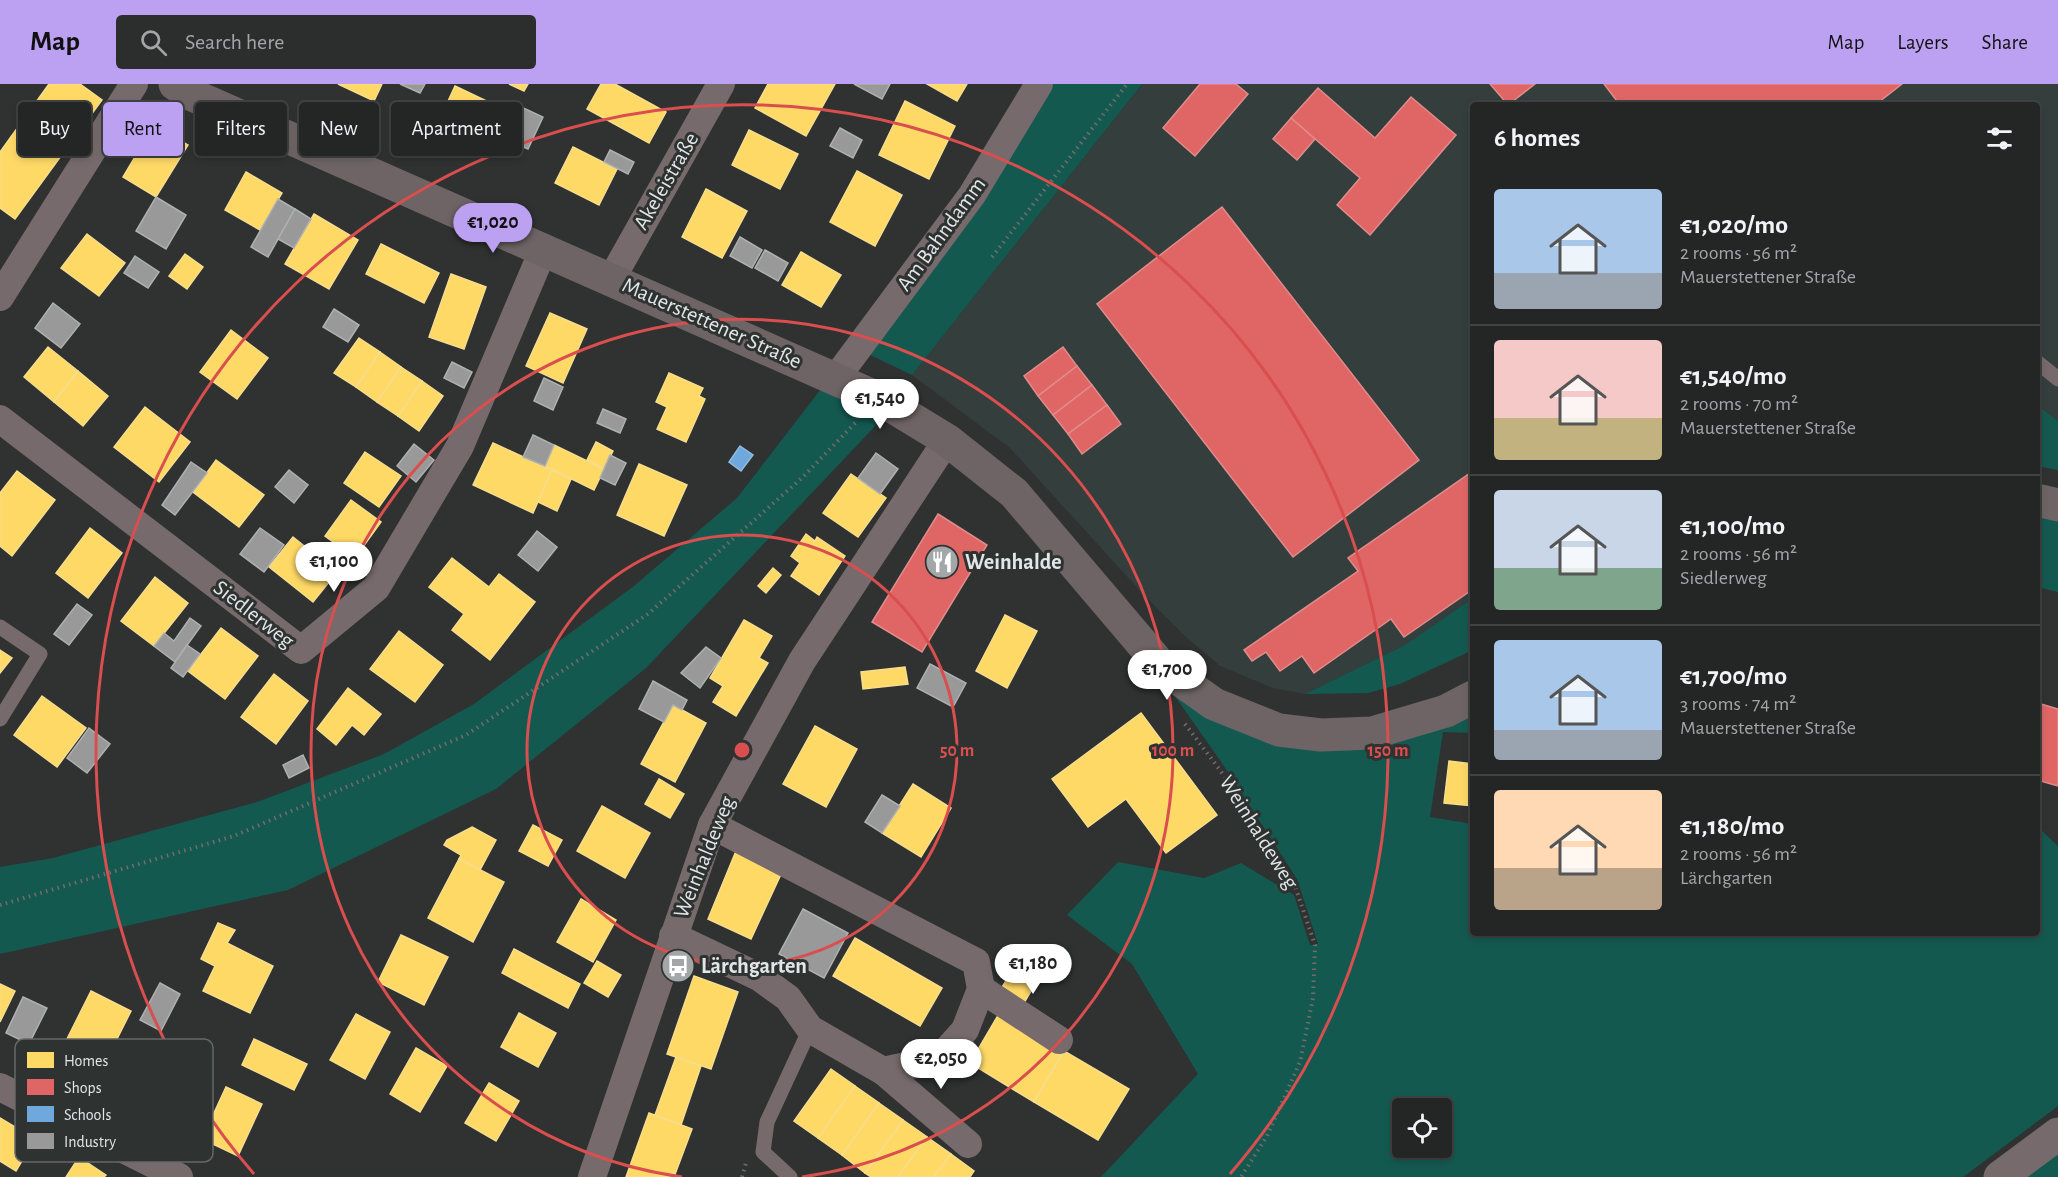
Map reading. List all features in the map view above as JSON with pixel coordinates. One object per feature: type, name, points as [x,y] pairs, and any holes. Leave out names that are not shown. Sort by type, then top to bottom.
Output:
[{"type":"main road","name":"Mauerstettener Straße","points":[[175,84],[190,94],[612,278],[878,398],[946,440],[1014,493],[1162,667],[1214,704],[1279,730],[1321,735],[1372,733],[1446,711],[1470,699]]},
{"type":"main road","points":[[2040,501],[2058,505]]},
{"type":"main road","points":[[2000,1177],[2058,1134]]},
{"type":"street","points":[[0,297],[134,84]]},
{"type":"street","name":"Akeleistraße","points":[[612,278],[721,84]]},
{"type":"street","name":"Am Bahndamm","points":[[836,378],[972,195],[1039,84]]},
{"type":"street","name":"Siedlerweg","points":[[0,419],[301,650],[376,588],[460,446],[544,248]]},
{"type":"street","name":"Weinhaldeweg","points":[[592,1177],[712,825],[802,662],[946,440]]},
{"type":"street","points":[[712,825],[976,962],[981,989],[965,1030],[939,1059],[883,1071]]},
{"type":"street","points":[[673,936],[759,976],[788,998],[810,1029],[883,1071],[968,1144]]},
{"type":"street","points":[[981,989],[1059,1040]]},
{"type":"street","points":[[0,1087],[15,1095]]},
{"type":"street","points":[[149,1162],[179,1177]]},
{"type":"lane","points":[[2040,364],[2058,379]]},
{"type":"lane","points":[[0,627],[40,654],[0,719]]},
{"type":"lane","points":[[790,1177],[763,1152],[767,1122],[810,1029]]},
{"type":"path","points":[[992,256],[1126,84]]},
{"type":"path","points":[[0,905],[234,836],[466,735],[648,614],[803,477],[878,398]]},
{"type":"path","name":"Weinhaldeweg","points":[[1184,722],[1220,771],[1293,880],[1315,945],[1313,998],[1300,1062],[1266,1136],[1241,1177]]},
{"type":"shaded area","points":[[1142,84],[1200,84],[1163,128],[1195,156],[1247,94],[1236,84],[1490,84],[1504,102],[1470,102],[1470,473],[1349,559],[1358,571],[1244,650],[1252,661],[1266,652],[1302,656],[1314,673],[1391,619],[1404,637],[1470,591],[1470,600],[1405,645],[1305,694],[1273,688],[1220,666],[1186,637],[1143,594],[1010,448],[912,375]],"holes":[[[1318,88],[1375,138],[1411,97],[1456,135],[1370,234],[1337,205],[1360,178],[1315,139],[1297,160],[1274,139]],[[1222,207],[1419,459],[1293,556],[1097,304]]]},
{"type":"shaded area","points":[[1535,84],[1604,84],[1618,102],[1512,102]]},
{"type":"shaded area","points":[[1902,84],[2058,84],[2058,421],[2040,407],[2040,102],[1879,102]]},
{"type":"green space","points":[[1051,84],[1142,84],[912,375],[866,353]]},
{"type":"green space","points":[[821,389],[880,421],[646,668],[496,789],[288,890],[0,954],[0,867],[53,858],[257,802],[384,754],[474,704],[634,586],[737,498]]},
{"type":"green space","points":[[2040,407],[2058,421],[2058,470],[2040,467]]},
{"type":"green space","points":[[2040,511],[2058,516],[2058,592],[2040,588]]},
{"type":"green space","points":[[1470,600],[1470,651],[1400,684],[1368,693],[1305,694],[1405,645]]},
{"type":"green space","points":[[1172,692],[1262,734],[1470,705],[1470,733],[1443,732],[1430,817],[1470,824],[1470,936],[2040,936],[2040,829],[2058,846],[2058,1106],[1963,1177],[1101,1177],[1198,1074],[1132,964],[1067,915],[1118,862],[1204,878],[1241,863],[1294,895],[1310,945],[1318,944],[1297,879],[1224,766]]},
{"type":"green space","points":[[2058,1151],[2058,1177],[2023,1177]]},
{"type":"building: Homes","points":[[49,84],[80,84],[102,100],[91,115],[91,102],[36,102]]},
{"type":"building: Homes","points":[[338,84],[382,84],[374,101]]},
{"type":"building: Homes","points":[[509,84],[528,84],[524,91]]},
{"type":"building: Homes","points":[[601,84],[615,84],[666,112],[649,143],[587,109]]},
{"type":"building: Homes","points":[[768,84],[835,84],[806,136],[755,108]]},
{"type":"building: Homes","points":[[927,84],[967,84],[957,101]]},
{"type":"building: Homes","points":[[455,86],[489,102],[448,102]]},
{"type":"building: Homes","points":[[905,101],[955,126],[929,179],[879,155]]},
{"type":"building: Homes","points":[[18,127],[18,156],[61,156],[15,219],[0,208],[0,152]]},
{"type":"building: Homes","points":[[749,130],[798,154],[780,189],[732,165]]},
{"type":"building: Homes","points":[[183,142],[188,145],[183,153]]},
{"type":"building: Homes","points":[[573,147],[617,169],[599,205],[555,183]]},
{"type":"building: Homes","points":[[136,156],[181,156],[156,197],[123,177]]},
{"type":"building: Homes","points":[[857,171],[902,195],[875,246],[830,222]]},
{"type":"building: Homes","points":[[246,172],[282,193],[260,230],[225,210]]},
{"type":"building: Homes","points":[[706,189],[747,211],[722,258],[682,237]]},
{"type":"building: Homes","points":[[314,214],[358,240],[329,289],[285,264]]},
{"type":"building: Homes","points":[[87,234],[125,263],[99,296],[61,268]]},
{"type":"building: Homes","points":[[381,244],[439,273],[424,303],[366,274]]},
{"type":"building: Homes","points":[[801,252],[841,275],[821,307],[782,285]]},
{"type":"building: Homes","points":[[185,254],[203,267],[187,289],[169,276]]},
{"type":"building: Homes","points":[[451,274],[486,287],[464,349],[429,337]]},
{"type":"building: Homes","points":[[550,313],[587,329],[563,383],[526,366]]},
{"type":"building: Homes","points":[[231,330],[268,358],[237,399],[200,372]]},
{"type":"building: Homes","points":[[359,338],[380,352],[356,387],[334,373]]},
{"type":"building: Homes","points":[[48,347],[78,371],[54,402],[24,377]]},
{"type":"building: Homes","points":[[380,352],[401,367],[377,402],[356,387]]},
{"type":"building: Homes","points":[[401,367],[422,381],[398,416],[377,402]]},
{"type":"building: Homes","points":[[78,371],[108,396],[83,426],[54,402]]},
{"type":"building: Homes","points":[[669,373],[703,388],[699,396],[705,399],[686,442],[657,429],[667,407],[656,402]]},
{"type":"building: Homes","points":[[422,381],[443,396],[419,431],[398,416]]},
{"type":"building: Homes","points":[[145,407],[190,442],[159,482],[114,447]]},
{"type":"building: Homes","points":[[596,442],[613,451],[604,469],[587,460]]},
{"type":"building: Homes","points":[[493,443],[552,470],[533,513],[473,485]]},
{"type":"building: Homes","points":[[554,445],[604,469],[594,490],[545,466]]},
{"type":"building: Homes","points":[[365,452],[401,476],[379,507],[344,483]]},
{"type":"building: Homes","points":[[216,460],[264,495],[239,527],[193,492]]},
{"type":"building: Homes","points":[[639,464],[687,485],[664,536],[617,515]]},
{"type":"building: Homes","points":[[552,470],[571,479],[557,511],[538,502]]},
{"type":"building: Homes","points":[[17,471],[55,500],[12,556],[0,546],[0,493]]},
{"type":"building: Homes","points":[[851,474],[886,498],[858,537],[823,513]]},
{"type":"building: Homes","points":[[351,500],[381,522],[355,558],[325,536]]},
{"type":"building: Homes","points":[[90,528],[122,553],[88,598],[56,573]]},
{"type":"building: Homes","points":[[806,534],[815,541],[817,537],[845,556],[819,595],[791,576],[800,563],[791,556]]},
{"type":"building: Homes","points":[[293,537],[337,572],[313,602],[269,567]]},
{"type":"building: Homes","points":[[452,558],[489,587],[499,574],[535,602],[490,660],[452,630],[464,614],[429,587]]},
{"type":"building: Homes","points":[[773,568],[781,575],[766,593],[758,586]]},
{"type":"building: Homes","points":[[155,577],[188,603],[154,646],[121,621]]},
{"type":"building: Homes","points":[[1005,615],[1037,631],[1007,688],[976,671]]},
{"type":"building: Homes","points":[[744,620],[772,636],[759,658],[768,663],[736,716],[713,702],[723,686],[710,678]]},
{"type":"building: Homes","points":[[221,628],[258,656],[225,699],[188,671]]},
{"type":"building: Homes","points":[[399,631],[443,665],[415,702],[370,669]]},
{"type":"building: Homes","points":[[0,650],[12,658],[0,673]]},
{"type":"building: Homes","points":[[905,667],[908,684],[863,689],[861,672]]},
{"type":"building: Homes","points":[[274,674],[308,701],[276,744],[241,717]]},
{"type":"building: Homes","points":[[348,688],[381,714],[364,735],[352,725],[336,745],[317,729]]},
{"type":"building: Homes","points":[[42,696],[86,728],[57,767],[14,735]]},
{"type":"building: Homes","points":[[673,705],[706,723],[675,782],[641,764]]},
{"type":"building: Homes","points":[[1141,713],[1217,815],[1166,853],[1126,799],[1088,827],[1052,779]]},
{"type":"building: Homes","points":[[815,726],[857,749],[826,807],[783,784]]},
{"type":"building: Homes","points":[[1449,761],[1470,764],[1470,806],[1444,803]]},
{"type":"building: Homes","points":[[659,779],[684,794],[670,818],[645,804]]},
{"type":"building: Homes","points":[[913,784],[951,808],[921,857],[882,833]]},
{"type":"building: Homes","points":[[602,806],[650,833],[625,878],[577,851]]},
{"type":"building: Homes","points":[[533,825],[562,840],[548,866],[519,851]]},
{"type":"building: Homes","points":[[472,827],[496,840],[480,870],[459,859],[461,855],[444,845],[447,840]]},
{"type":"building: Homes","points":[[736,851],[782,872],[751,939],[708,919]]},
{"type":"building: Homes","points":[[459,859],[504,882],[473,942],[428,918]]},
{"type":"building: Homes","points":[[581,899],[616,920],[593,962],[557,942]]},
{"type":"building: Homes","points":[[218,923],[235,930],[227,943],[273,966],[250,1013],[203,991],[215,966],[201,959]]},
{"type":"building: Homes","points":[[401,935],[448,957],[424,1005],[378,982]]},
{"type":"building: Homes","points":[[855,938],[942,988],[920,1026],[833,976]]},
{"type":"building: Homes","points":[[514,949],[580,984],[568,1008],[502,973]]},
{"type":"building: Homes","points":[[597,961],[621,975],[608,997],[584,983]]},
{"type":"building: Homes","points":[[1011,972],[1034,986],[1024,1003],[1001,989]]},
{"type":"building: Homes","points":[[694,976],[738,992],[711,1069],[667,1054]]},
{"type":"building: Homes","points":[[0,984],[15,991],[0,1022]]},
{"type":"building: Homes","points":[[91,991],[131,1011],[117,1039],[67,1039]]},
{"type":"building: Homes","points":[[1000,1012],[1064,1051],[1034,1102],[970,1063]]},
{"type":"building: Homes","points":[[519,1013],[556,1033],[538,1067],[501,1047]]},
{"type":"building: Homes","points":[[356,1014],[390,1032],[365,1079],[330,1060]]},
{"type":"building: Homes","points":[[254,1039],[307,1064],[294,1090],[242,1065]]},
{"type":"building: Homes","points":[[416,1048],[447,1066],[420,1112],[390,1094]]},
{"type":"building: Homes","points":[[1064,1051],[1129,1089],[1098,1140],[1034,1102]]},
{"type":"building: Homes","points":[[676,1057],[701,1066],[681,1125],[655,1115]]},
{"type":"building: Homes","points":[[831,1069],[855,1086],[818,1138],[794,1121]]},
{"type":"building: Homes","points":[[489,1083],[519,1101],[496,1141],[465,1123]]},
{"type":"building: Homes","points":[[855,1086],[879,1103],[842,1155],[818,1138]]},
{"type":"building: Homes","points":[[226,1087],[262,1104],[238,1156],[213,1144],[213,1115]]},
{"type":"building: Homes","points":[[879,1103],[903,1120],[865,1173],[842,1155]]},
{"type":"building: Homes","points":[[649,1113],[692,1129],[674,1177],[626,1177]]},
{"type":"building: Homes","points":[[0,1118],[15,1127],[15,1162],[21,1162],[16,1171],[0,1161]]},
{"type":"building: Homes","points":[[903,1120],[927,1137],[898,1177],[871,1177],[865,1173]]},
{"type":"building: Homes","points":[[927,1137],[951,1154],[934,1177],[898,1177]]},
{"type":"building: Homes","points":[[951,1154],[974,1171],[970,1177],[934,1177]]},
{"type":"building: Homes","points":[[76,1162],[86,1162],[106,1175],[104,1177],[66,1177]]},
{"type":"building: Shops","points":[[1200,84],[1236,84],[1248,94],[1195,156],[1163,128]]},
{"type":"building: Shops","points":[[1490,84],[1535,84],[1512,102],[1505,102]]},
{"type":"building: Shops","points":[[1604,84],[1902,84],[1879,102],[1618,102]]},
{"type":"building: Shops","points":[[1318,88],[1375,138],[1411,97],[1456,135],[1370,235],[1337,205],[1360,178],[1291,118]]},
{"type":"building: Shops","points":[[1291,118],[1315,139],[1297,160],[1273,139]]},
{"type":"building: Shops","points":[[1222,207],[1419,460],[1293,557],[1097,304]]},
{"type":"building: Shops","points":[[1063,347],[1077,366],[1038,396],[1024,376]]},
{"type":"building: Shops","points":[[1077,366],[1092,385],[1053,415],[1038,396]]},
{"type":"building: Shops","points":[[1092,385],[1107,405],[1068,434],[1053,415]]},
{"type":"building: Shops","points":[[1107,405],[1121,424],[1082,454],[1068,434]]},
{"type":"building: Shops","points":[[1470,473],[1470,591],[1404,637],[1391,619],[1314,673],[1302,656],[1280,671],[1266,652],[1252,661],[1244,650],[1358,571],[1348,558]]},
{"type":"building: Shops","points":[[938,514],[987,545],[922,652],[872,622]]},
{"type":"building: Shops","points":[[2041,704],[2058,709],[2058,786],[2040,781]]},
{"type":"building: Schools","points":[[740,446],[753,455],[741,471],[729,462]]},
{"type":"building: Industry","points":[[400,84],[425,84],[420,93]]},
{"type":"building: Industry","points":[[854,84],[890,84],[882,99]]},
{"type":"building: Industry","points":[[522,107],[543,117],[528,149],[522,146]]},
{"type":"building: Industry","points":[[840,128],[862,140],[853,158],[830,146]]},
{"type":"building: Industry","points":[[610,150],[634,162],[628,174],[604,162]]},
{"type":"building: Industry","points":[[156,197],[186,215],[166,249],[136,231]]},
{"type":"building: Industry","points":[[278,199],[295,209],[268,257],[251,247]]},
{"type":"building: Industry","points":[[295,209],[311,219],[294,248],[278,239]]},
{"type":"building: Industry","points":[[740,237],[762,250],[752,268],[730,256]]},
{"type":"building: Industry","points":[[765,250],[788,263],[778,281],[755,268]]},
{"type":"building: Industry","points":[[135,256],[159,272],[148,288],[124,273]]},
{"type":"building: Industry","points":[[53,303],[80,324],[61,348],[35,328]]},
{"type":"building: Industry","points":[[334,309],[359,325],[348,342],[323,327]]},
{"type":"building: Industry","points":[[452,362],[472,372],[464,388],[444,378]]},
{"type":"building: Industry","points":[[544,378],[563,387],[553,410],[534,401]]},
{"type":"building: Industry","points":[[603,409],[626,419],[620,433],[597,423]]},
{"type":"building: Industry","points":[[533,435],[554,445],[545,466],[523,457]]},
{"type":"building: Industry","points":[[414,444],[434,460],[416,482],[397,466]]},
{"type":"building: Industry","points":[[876,453],[898,469],[880,494],[858,478]]},
{"type":"building: Industry","points":[[610,455],[626,463],[615,485],[600,478]]},
{"type":"building: Industry","points":[[191,462],[207,473],[175,515],[162,505]]},
{"type":"building: Industry","points":[[289,470],[308,485],[294,503],[275,487]]},
{"type":"building: Industry","points":[[260,528],[284,545],[264,572],[240,554]]},
{"type":"building: Industry","points":[[537,531],[557,547],[538,571],[518,555]]},
{"type":"building: Industry","points":[[77,604],[92,615],[69,645],[54,634]]},
{"type":"building: Industry","points":[[190,618],[201,626],[175,662],[154,646],[164,633],[174,641]]},
{"type":"building: Industry","points":[[187,645],[200,654],[183,677],[171,668]]},
{"type":"building: Industry","points":[[706,647],[721,658],[700,688],[681,673]]},
{"type":"building: Industry","points":[[930,664],[966,683],[953,707],[917,688]]},
{"type":"building: Industry","points":[[653,681],[687,700],[682,710],[673,705],[664,722],[639,709]]},
{"type":"building: Industry","points":[[89,728],[110,744],[87,773],[67,758]]},
{"type":"building: Industry","points":[[303,755],[309,768],[289,778],[283,765]]},
{"type":"building: Industry","points":[[882,795],[900,806],[882,833],[865,822]]},
{"type":"building: Industry","points":[[803,909],[848,933],[824,978],[779,954]]},
{"type":"building: Industry","points":[[160,983],[180,994],[161,1031],[140,1020]]},
{"type":"building: Industry","points":[[23,997],[47,1008],[32,1039],[19,1039],[6,1033]]},
{"type":"place","name":"Weinhalde","points":[[942,562]]},
{"type":"place","name":"Lärchgarten","points":[[678,966]]}]
